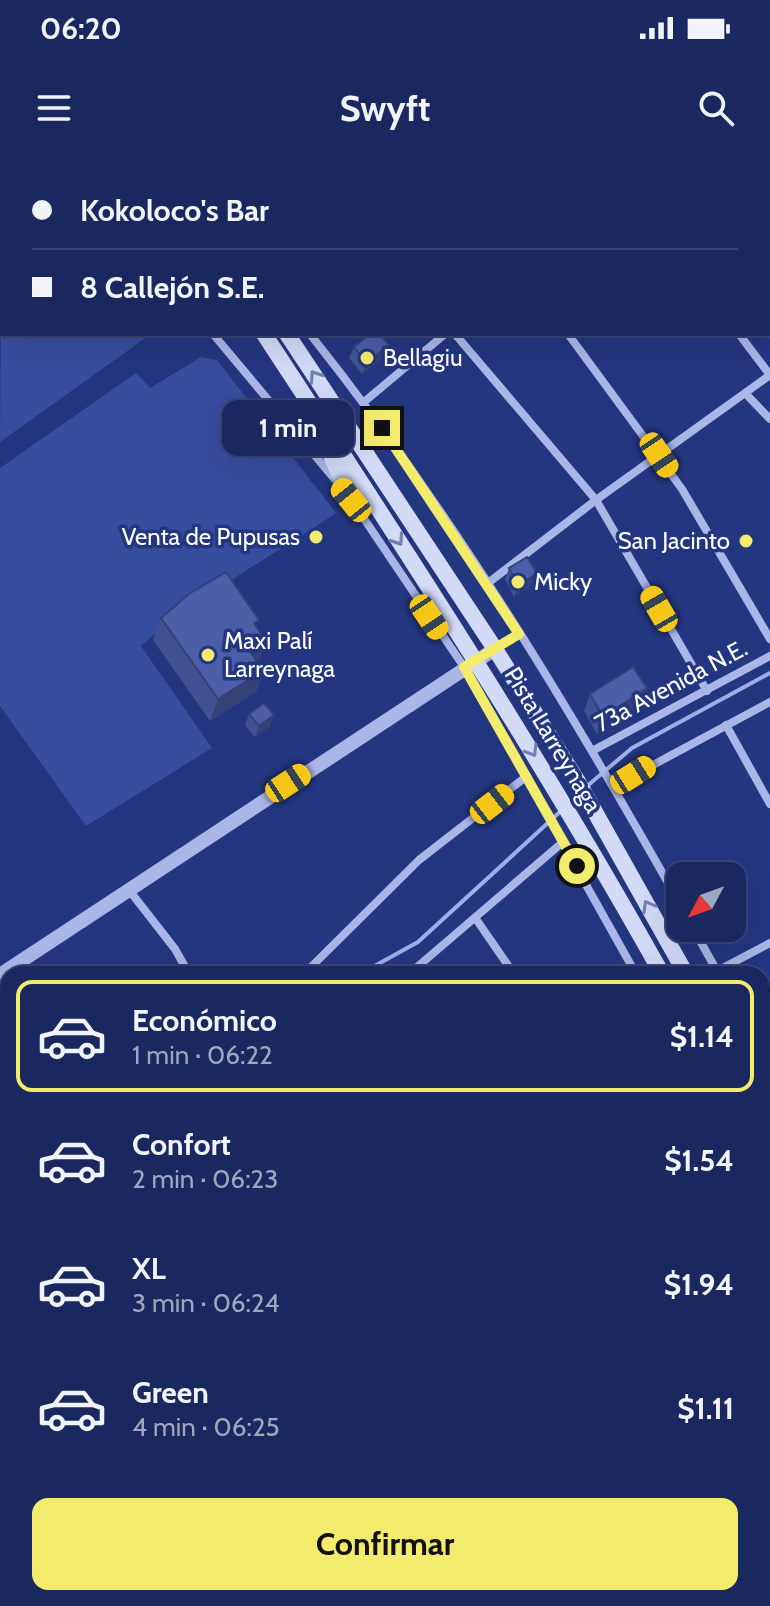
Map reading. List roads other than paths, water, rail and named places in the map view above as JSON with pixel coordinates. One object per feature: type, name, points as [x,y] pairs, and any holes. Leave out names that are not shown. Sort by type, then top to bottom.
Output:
[{"type":"main road","name":"Pista Larreynaga","points":[[265,336],[470,664],[571,814],[657,966]]},
{"type":"main road","name":"Pista Larreynaga","points":[[288,336],[495,649],[577,780],[681,966]]},
{"type":"main road","points":[[303,396],[351,500]]},
{"type":"street","points":[[215,336],[351,500],[470,664],[540,802],[632,966]]},
{"type":"street","points":[[312,336],[364,402],[488,583],[608,776],[666,879]]},
{"type":"street","points":[[364,402],[443,336]]},
{"type":"street","points":[[457,336],[596,500],[707,691]]},
{"type":"street","points":[[570,336],[659,455],[770,639]]},
{"type":"street","points":[[488,583],[596,500],[770,375],[741,336]]},
{"type":"street","points":[[745,393],[770,419]]},
{"type":"street","points":[[13,966],[519,634]]},
{"type":"street","name":"73a Avenida N.E.","points":[[594,755],[770,656]]},
{"type":"street","points":[[614,786],[770,702]]},
{"type":"street","points":[[726,725],[770,804]]},
{"type":"street","points":[[312,966],[419,860],[527,776]]},
{"type":"street","points":[[419,966],[563,842]]},
{"type":"street","points":[[128,889],[185,966]]},
{"type":"street","points":[[476,919],[508,966]]},
{"type":"street","points":[[701,942],[715,966]]},
{"type":"street","points":[[729,966],[770,943]]},
{"type":"waterway","points":[[586,787],[632,748],[770,673]]},
{"type":"waterway","points":[[374,966],[418,942],[562,810]]},
{"type":"place","name":"Bellagiu","points":[[367,358]]},
{"type":"place","name":"Venta de Pupusas","points":[[316,537]]},
{"type":"place","name":"San Jacinto","points":[[746,541]]},
{"type":"place","name":"Micky","points":[[518,582]]},
{"type":"place","name":"Maxi Palí Larreynaga","points":[[208,655]]}]
